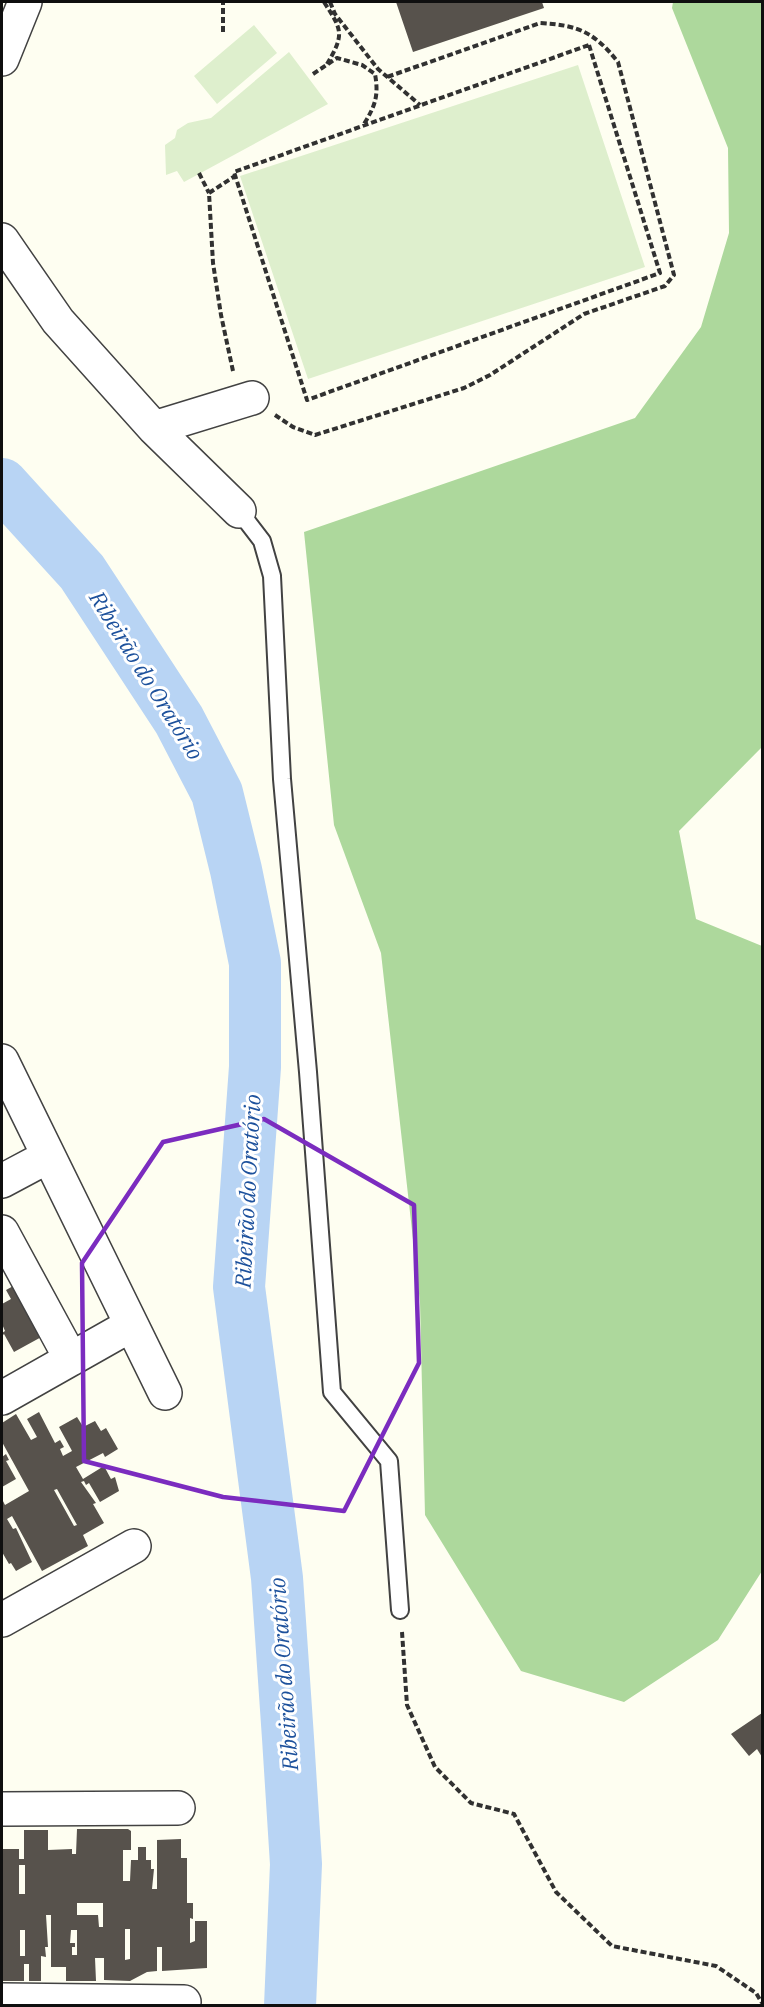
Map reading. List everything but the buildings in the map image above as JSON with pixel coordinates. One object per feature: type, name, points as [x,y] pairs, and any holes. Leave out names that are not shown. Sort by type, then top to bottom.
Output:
[{"type":"street","points":[[2,59],[25,2]]},
{"type":"street","points":[[2,240],[58,321],[154,428],[239,511]]},
{"type":"street","points":[[154,428],[252,398]]},
{"type":"street","points":[[2,1061],[165,1393]]},
{"type":"street","points":[[2,1181],[48,1157]]},
{"type":"street","points":[[2,1232],[59,1366]]},
{"type":"street","points":[[2,1398],[131,1325]]},
{"type":"street","points":[[2,1620],[134,1546]]},
{"type":"street","points":[[2,1809],[178,1808]]},
{"type":"street","points":[[2,2001],[184,2002]]},
{"type":"lane","points":[[239,511],[262,542],[272,576],[282,779],[308,1072],[332,1392],[389,1461],[400,1610]]},
{"type":"path","points":[[223,32],[224,2]]},
{"type":"path","points":[[324,2],[335,19],[340,35],[337,46],[326,64]]},
{"type":"path","points":[[330,2],[335,14],[378,69],[420,105]]},
{"type":"path","points":[[199,173],[209,193],[213,263],[221,315],[234,373],[252,398],[293,427],[315,435],[464,388],[490,375],[584,314],[665,286],[674,275],[618,62],[602,42],[562,24],[540,23],[387,77]]},
{"type":"path","points":[[589,45],[660,273],[307,400],[234,172],[364,125],[589,45]]},
{"type":"path","points":[[313,74],[338,58],[362,65],[375,74],[377,86],[375,107],[364,125]]},
{"type":"path","points":[[209,193],[235,176]]},
{"type":"path","points":[[400,1610],[407,1705],[435,1767],[471,1803],[514,1814],[556,1892],[612,1946],[716,1966],[756,1994],[762,2003]]},
{"type":"highlighted area","points":[[264,1119],[414,1205],[419,1363],[344,1511],[223,1497],[84,1461],[82,1263],[163,1142]]},
{"type":"green space","points":[[673,2],[762,2],[762,747],[679,831],[696,919],[762,946],[762,1571],[718,1640],[624,1702],[521,1671],[425,1515],[420,1302],[381,953],[334,825],[304,532],[635,418],[701,327],[729,233],[728,148],[672,8]]},
{"type":"green space","points":[[254,25],[277,53],[217,104],[194,76]]},
{"type":"green space","points":[[289,52],[328,104],[184,182],[177,171],[166,175],[165,145],[175,138],[177,130],[188,123],[211,118]]},
{"type":"green space","points":[[578,65],[645,267],[308,379],[240,176]]},
{"type":"waterway","name":"Ribeirão do Oratório","points":[[2,484],[82,572],[179,720],[217,793],[255,963],[255,1067],[239,1287],[277,1578],[296,1864],[290,2006]]}]
